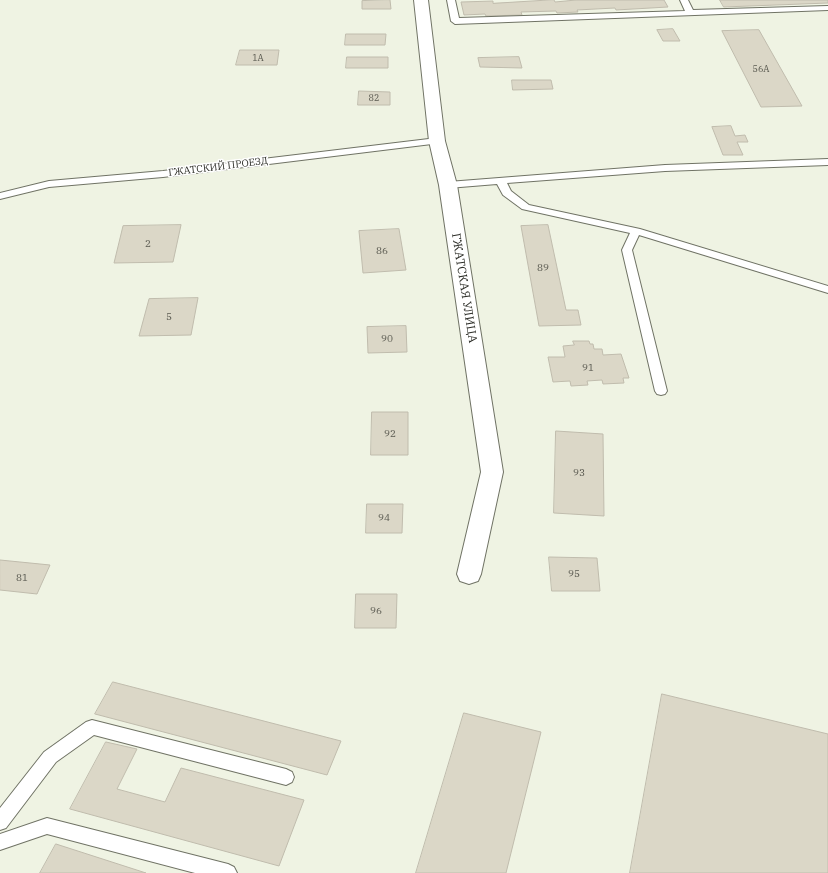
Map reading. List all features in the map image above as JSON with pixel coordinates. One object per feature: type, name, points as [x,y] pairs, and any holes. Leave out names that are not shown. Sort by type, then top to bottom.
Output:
[{"type":"street","name":"ГЖАТСКАЯ УЛИЦА","points":[[421,0],[437,141],[448,185],[492,472],[469,574]]},
{"type":"lane","points":[[451,0],[455,21],[828,8]]},
{"type":"lane","points":[[684,0],[690,12]]},
{"type":"lane","name":"ГЖАТСКИЙ ПРОЕЗД","points":[[0,196],[49,184],[163,174],[437,141]]},
{"type":"lane","points":[[448,185],[665,168],[828,162]]},
{"type":"lane","points":[[501,180],[506,192],[526,206],[636,231],[828,290]]},
{"type":"lane","points":[[636,231],[627,250],[661,392]]},
{"type":"lane","points":[[0,822],[50,757],[92,727],[286,777]]},
{"type":"lane","points":[[0,842],[47,826],[228,873]]},
{"type":"building","points":[[390,0],[391,9],[362,9],[362,1]]},
{"type":"building","points":[[554,0],[555,2],[576,0],[664,0],[668,7],[616,10],[615,8],[577,10],[578,12],[557,13],[556,11],[521,12],[522,15],[486,16],[485,14],[464,15],[461,2],[493,1],[493,3]]},
{"type":"building","points":[[720,0],[828,0],[828,3],[724,7]]},
{"type":"building","points":[[673,29],[680,41],[663,41],[657,30]]},
{"type":"building","points":[[759,30],[802,106],[761,107],[722,31]]},
{"type":"building","points":[[346,34],[386,34],[385,45],[345,45]]},
{"type":"building","points":[[240,50],[279,50],[277,65],[236,65]]},
{"type":"building","points":[[347,57],[388,57],[388,68],[346,68]]},
{"type":"building","points":[[519,57],[522,68],[480,67],[478,58]]},
{"type":"building","points":[[512,80],[551,80],[553,89],[513,90]]},
{"type":"building","points":[[359,91],[390,92],[390,105],[358,105]]},
{"type":"building","points":[[731,126],[735,136],[745,135],[748,142],[737,142],[743,155],[723,155],[712,127]]},
{"type":"building","points":[[181,225],[173,262],[114,263],[123,226]]},
{"type":"building","points":[[548,225],[566,310],[578,310],[581,325],[539,326],[521,226]]},
{"type":"building","points":[[399,229],[406,270],[363,273],[359,231]]},
{"type":"building","points":[[198,298],[191,335],[139,336],[149,299]]},
{"type":"building","points":[[406,326],[407,352],[368,353],[367,327]]},
{"type":"building","points":[[573,341],[589,341],[590,344],[593,344],[594,349],[602,349],[603,355],[621,354],[629,378],[623,378],[624,383],[603,384],[602,380],[587,381],[588,385],[571,386],[570,381],[553,382],[548,357],[565,357],[563,346],[574,345]]},
{"type":"building","points":[[372,412],[408,412],[408,455],[371,455]]},
{"type":"building","points":[[556,431],[603,434],[604,516],[554,513]]},
{"type":"building","points":[[367,504],[403,504],[402,533],[366,533]]},
{"type":"building","points":[[549,557],[597,558],[600,591],[552,591]]},
{"type":"building","points":[[0,560],[50,565],[37,594],[0,590]]},
{"type":"building","points":[[356,594],[397,594],[396,628],[355,628]]},
{"type":"building","points":[[113,682],[341,741],[327,775],[95,714]]},
{"type":"building","points":[[662,694],[828,734],[828,873],[630,873]]},
{"type":"building","points":[[464,713],[541,732],[506,873],[416,873]]},
{"type":"building","points":[[106,742],[137,749],[117,789],[165,802],[181,768],[304,800],[279,866],[70,809]]},
{"type":"building","points":[[56,844],[146,873],[40,873]]}]
